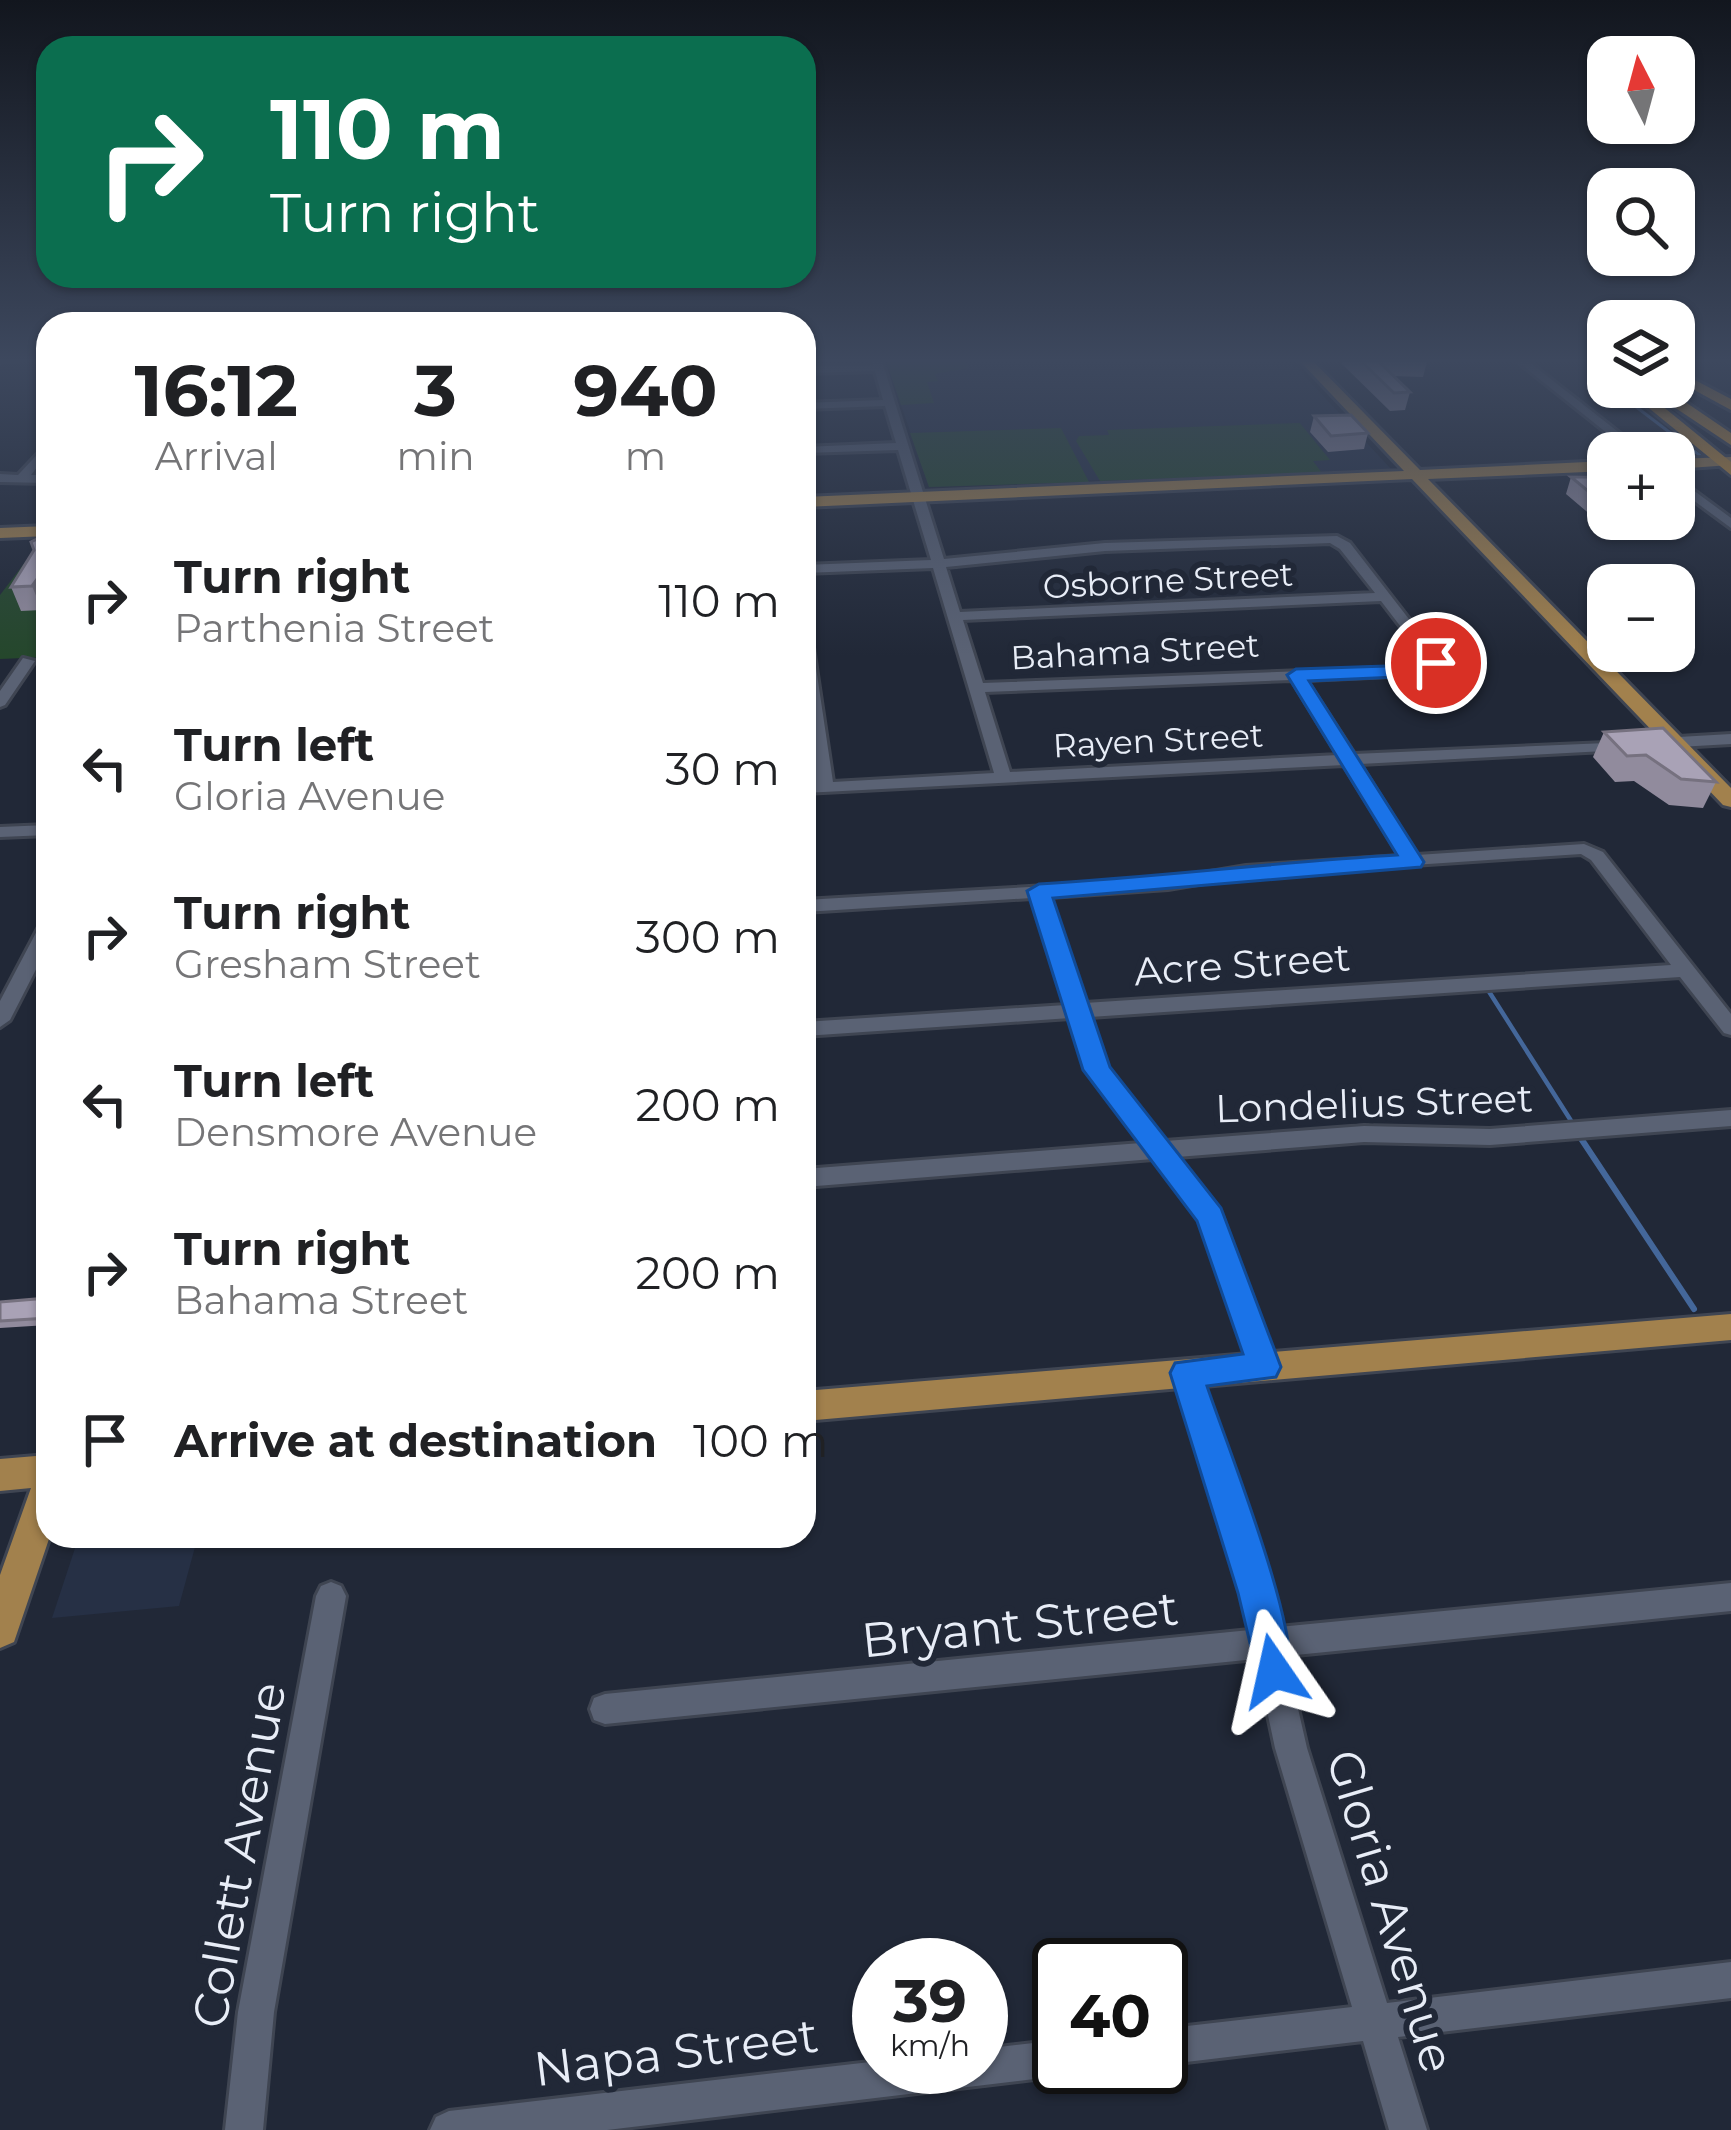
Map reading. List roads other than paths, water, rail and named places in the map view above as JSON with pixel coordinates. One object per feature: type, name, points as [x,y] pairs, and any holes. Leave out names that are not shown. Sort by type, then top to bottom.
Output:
[{"type":"main road","points":[[1399,457],[1731,800]]},
{"type":"main road","points":[[1695,467],[1728,466]]},
{"type":"main road","points":[[816,501],[1587,471]]},
{"type":"main road","points":[[0,533],[36,532]]},
{"type":"main road","points":[[816,1405],[1731,1327]]},
{"type":"main road","points":[[0,1475],[36,1472]]},
{"type":"main road","points":[[0,1629],[36,1525]]},
{"type":"street","points":[[906,457],[1004,778]]},
{"type":"street","points":[[22,478],[36,461]]},
{"type":"street","points":[[0,478],[36,478]]},
{"type":"street","points":[[1695,496],[1731,524]]},
{"type":"street","points":[[816,568],[939,563],[1105,547],[1332,539],[1345,546],[1383,597]]},
{"type":"street","name":"Osborne Street","points":[[955,616],[1383,597]]},
{"type":"street","name":"Bahama Street","points":[[979,688],[1420,670],[1436,663],[1383,597]]},
{"type":"street","points":[[0,702],[28,661]]},
{"type":"street","points":[[1296,675],[1413,862]]},
{"type":"street","name":"Rayen Street","points":[[816,787],[1731,739]]},
{"type":"street","points":[[816,740],[825,787]]},
{"type":"street","points":[[0,832],[36,830]]},
{"type":"street","points":[[816,905],[1168,884],[1246,871],[1590,850],[1731,1028]]},
{"type":"street","points":[[1039,891],[1097,1070],[1210,1216],[1264,1367]]},
{"type":"street","points":[[0,1020],[36,950]]},
{"type":"street","name":"Acre Street","points":[[816,1028],[1684,970]]},
{"type":"street","name":"Londelius Street","points":[[816,1177],[1364,1134],[1490,1137],[1731,1118]]},
{"type":"street","name":"Gloria Avenue","points":[[1186,1373],[1257,1593],[1291,1748],[1408,2130]]},
{"type":"street","name":"Collett Avenue","points":[[244,2130],[256,2012],[331,1596]]},
{"type":"street","name":"Bryant Street","points":[[605,1709],[1731,1598]]},
{"type":"street","points":[[1188,2044],[1731,1980]]},
{"type":"street","name":"Napa Street","points":[[449,2130],[1032,2062]]},
{"type":"waterway","points":[[1488,990],[1575,1127]]},
{"type":"waterway","points":[[1580,1137],[1694,1309]]}]
